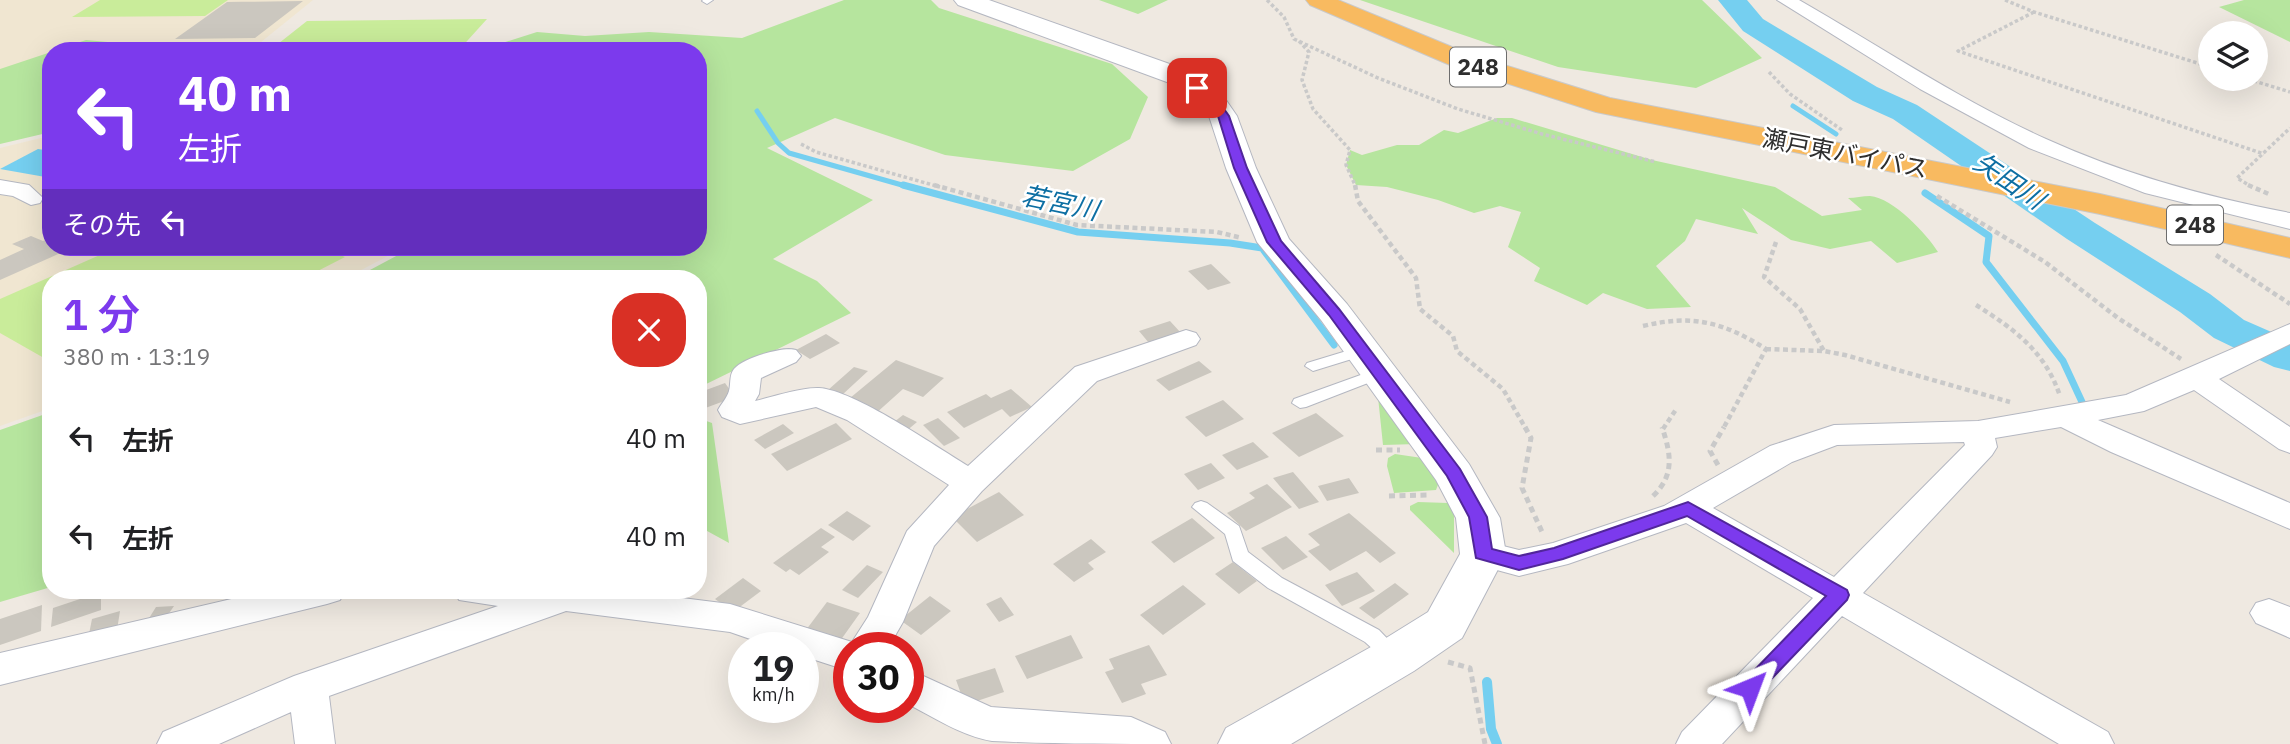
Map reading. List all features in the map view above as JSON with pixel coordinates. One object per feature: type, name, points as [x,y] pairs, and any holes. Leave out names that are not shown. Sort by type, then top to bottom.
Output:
[{"type":"highway","name":"瀬戸東バイパス","points":[[1318,0],[1394,35],[1483,69],[1557,93],[1645,114],[2100,204],[2290,248]]},
{"type":"highway","name":"瀬戸東バイパス","points":[[1350,0],[1426,38],[1498,67],[1645,114]]},
{"type":"street","points":[[966,0],[1185,79],[1209,96],[1223,116],[1241,168],[1274,242],[1334,312],[1454,474],[1478,517],[1483,554],[1445,625],[1270,738]]},
{"type":"street","points":[[1786,0],[1957,101],[2063,155],[2152,186],[2290,221]]},
{"type":"street","points":[[0,187],[20,190],[31,198]]},
{"type":"street","points":[[1483,554],[1519,563],[1556,555],[1688,509],[1781,454],[1834,435],[1978,431],[2133,404],[2290,333]]},
{"type":"street","points":[[878,632],[919,540],[970,483],[1086,374],[1186,339]]},
{"type":"street","points":[[786,356],[746,373],[744,394],[733,410],[740,414],[818,397],[858,413],[970,483]]},
{"type":"street","points":[[2200,376],[2290,442]]},
{"type":"street","points":[[2056,418],[2290,517]]},
{"type":"street","points":[[1696,744],[1981,447],[1978,431]]},
{"type":"street","points":[[1688,509],[2094,744]]},
{"type":"street","points":[[0,669],[290,599]]},
{"type":"street","points":[[177,744],[308,688],[559,599]]},
{"type":"street","points":[[581,599],[730,618],[833,651]]},
{"type":"street","points":[[308,688],[315,744]]},
{"type":"street","points":[[924,693],[969,717],[991,724],[1131,734],[1151,744]]},
{"type":"lane","points":[[1313,366],[1371,362]]},
{"type":"lane","points":[[1300,403],[1371,362]]},
{"type":"lane","points":[[1201,507],[1233,531],[1240,556],[1275,583],[1372,636],[1416,644]]},
{"type":"path","points":[[1267,0],[1284,17],[1294,39],[1431,100],[1518,127],[1656,162]]},
{"type":"path","points":[[2005,0],[2034,12],[2198,63]]},
{"type":"path","points":[[2034,12],[1958,51],[2264,154]]},
{"type":"path","points":[[1299,41],[1309,52],[1302,80],[1313,109],[1350,150],[1346,165],[1355,183],[1358,201],[1416,278],[1420,309],[1453,337],[1457,351],[1503,389],[1531,438],[1522,488],[1556,555]]},
{"type":"path","points":[[1769,72],[1790,94],[1852,137]]},
{"type":"path","points":[[2268,85],[2290,92]]},
{"type":"path","points":[[2278,197],[2237,178],[2290,128]]},
{"type":"path","points":[[801,144],[816,152],[1077,225],[1217,232],[1274,242]]},
{"type":"path","points":[[1937,196],[2045,262],[2200,376]]},
{"type":"path","points":[[1776,242],[1765,277],[1800,309],[1824,351]]},
{"type":"path","points":[[2212,252],[2290,304]]},
{"type":"path","points":[[1643,326],[1667,319],[1704,320],[1766,349],[1824,351],[2056,418],[2057,383],[2044,356],[2004,323],[1976,305]]},
{"type":"path","points":[[1728,484],[1710,451],[1740,401],[1766,349]]},
{"type":"path","points":[[1644,501],[1656,494],[1671,467],[1671,454],[1662,427],[1677,408]]},
{"type":"path","points":[[1416,644],[1447,661],[1470,668],[1485,744]]},
{"type":"shaded area","points":[[0,0],[313,0],[261,42],[42,42],[42,123],[0,133]]},
{"type":"shaded area","points":[[42,138],[42,256],[388,256],[361,270],[42,270],[42,411],[0,426],[0,148]]},
{"type":"green space","points":[[100,0],[228,0],[205,16],[72,17]]},
{"type":"green space","points":[[844,0],[931,0],[939,8],[1112,64],[1148,97],[1130,139],[1073,171],[945,155],[835,118],[767,148],[873,200],[773,259],[817,281],[851,313],[707,384],[707,270],[370,270],[396,256],[707,256],[707,42],[506,42],[537,32],[585,36],[649,32],[742,38]]},
{"type":"green space","points":[[1099,0],[1168,0],[1138,14]]},
{"type":"green space","points":[[1360,0],[1702,0],[1762,58],[1696,88],[1558,67]]},
{"type":"green space","points":[[2244,0],[2290,0],[2290,42],[2268,31],[2268,21],[2247,21],[2219,7]]},
{"type":"green space","points":[[487,19],[466,42],[280,42],[307,21]]},
{"type":"green space","points":[[42,55],[42,134],[0,144],[0,69]]},
{"type":"green space","points":[[1497,118],[1512,118],[1652,160],[1775,187],[1822,216],[1862,210],[1848,198],[1879,198],[1909,218],[1938,252],[1897,263],[1871,241],[1830,249],[1791,240],[1742,208],[1758,234],[1696,219],[1685,241],[1656,266],[1691,307],[1647,309],[1603,293],[1587,305],[1534,281],[1540,268],[1508,247],[1521,212],[1500,206],[1474,213],[1438,200],[1387,187],[1356,185],[1346,165],[1350,150],[1362,155],[1397,145],[1419,145],[1444,130],[1458,133]]},
{"type":"green space","points":[[98,256],[345,257],[320,270],[66,270]]},
{"type":"green space","points":[[42,280],[42,357],[0,333],[0,299]]},
{"type":"green space","points":[[1378,397],[1418,444],[1383,445]]},
{"type":"green space","points":[[42,415],[42,590],[0,602],[0,430]]},
{"type":"green space","points":[[707,421],[712,423],[729,543],[707,531]]},
{"type":"green space","points":[[1395,454],[1422,458],[1439,482],[1436,490],[1394,493],[1387,466],[1388,458]]},
{"type":"green space","points":[[1418,502],[1448,503],[1454,511],[1454,553],[1410,510],[1410,506]]},
{"type":"water","points":[[38,149],[42,150],[42,176],[0,169]]},
{"type":"building","points":[[303,1],[255,38],[175,39],[227,2]]},
{"type":"building","points":[[31,236],[42,241],[42,256],[54,256],[0,280],[0,260],[24,249],[12,244]]},
{"type":"building","points":[[1211,264],[1231,283],[1208,290],[1188,271]]},
{"type":"building","points":[[1170,321],[1181,333],[1149,343],[1139,331]]},
{"type":"building","points":[[826,334],[840,343],[810,359],[796,350]]},
{"type":"building","points":[[896,360],[944,378],[923,397],[903,389],[874,415],[844,403]]},
{"type":"building","points":[[1199,361],[1212,372],[1169,391],[1156,380]]},
{"type":"building","points":[[854,367],[868,371],[842,395],[828,390]]},
{"type":"building","points":[[725,383],[735,397],[707,407],[707,390]]},
{"type":"building","points":[[1011,389],[1032,407],[1010,417],[1002,409],[964,428],[947,412],[986,394],[991,398]]},
{"type":"building","points":[[1223,400],[1244,419],[1206,437],[1185,417]]},
{"type":"building","points":[[1316,413],[1344,436],[1299,457],[1272,433]]},
{"type":"building","points":[[903,415],[917,422],[904,433],[889,426]]},
{"type":"building","points":[[938,418],[960,438],[944,446],[923,425]]},
{"type":"building","points":[[836,423],[852,439],[787,471],[771,454]]},
{"type":"building","points":[[783,424],[794,433],[765,449],[754,440]]},
{"type":"building","points":[[1253,442],[1269,457],[1237,470],[1222,455]]},
{"type":"building","points":[[1211,463],[1225,478],[1198,490],[1184,474]]},
{"type":"building","points":[[1293,472],[1319,502],[1299,509],[1273,478]]},
{"type":"building","points":[[1349,478],[1359,493],[1327,501],[1318,486]]},
{"type":"building","points":[[1267,484],[1292,507],[1246,531],[1227,513],[1255,498],[1249,493]]},
{"type":"building","points":[[999,492],[1024,515],[977,542],[952,517]]},
{"type":"building","points":[[847,511],[871,526],[853,541],[828,525]]},
{"type":"building","points":[[1349,513],[1396,553],[1380,563],[1366,551],[1330,571],[1308,551],[1320,545],[1308,534]]},
{"type":"building","points":[[1192,518],[1215,538],[1174,563],[1151,542]]},
{"type":"building","points":[[821,528],[835,537],[821,547],[829,552],[799,575],[790,569],[786,572],[773,563]]},
{"type":"building","points":[[1286,536],[1308,557],[1283,570],[1261,548]]},
{"type":"building","points":[[1091,539],[1106,552],[1088,563],[1094,569],[1074,582],[1053,564]]},
{"type":"building","points":[[1233,562],[1257,581],[1239,594],[1215,574]]},
{"type":"building","points":[[867,565],[883,572],[858,598],[842,590]]},
{"type":"building","points":[[1357,572],[1375,591],[1342,606],[1325,585]]},
{"type":"building","points":[[743,578],[761,591],[733,612],[715,599]]},
{"type":"building","points":[[1395,583],[1409,594],[1374,619],[1359,608]]},
{"type":"building","points":[[1183,585],[1206,604],[1163,635],[1140,615]]},
{"type":"building","points":[[930,596],[951,611],[924,633],[917,632],[900,620]]},
{"type":"building","points":[[1001,597],[1014,615],[999,622],[986,604]]},
{"type":"building","points":[[80,599],[101,599],[101,610],[51,627],[53,608]]},
{"type":"building","points":[[827,602],[860,613],[846,632],[833,632],[833,639],[806,630]]},
{"type":"building","points":[[42,605],[41,631],[0,645],[0,619]]},
{"type":"building","points":[[174,606],[163,622],[146,623],[156,607]]},
{"type":"building","points":[[120,611],[117,630],[88,639],[92,619]]},
{"type":"building","points":[[1071,635],[1083,658],[1027,679],[1015,656]]},
{"type":"building","points":[[1149,645],[1167,675],[1141,684],[1146,694],[1122,703],[1105,672],[1114,669],[1109,659]]},
{"type":"building","points":[[995,668],[1004,692],[965,705],[956,680]]},
{"type":"waterway","name":"矢田川","points":[[1732,0],[1753,25],[1865,94],[1905,112],[2081,231],[2195,303],[2229,329],[2290,357]]},
{"type":"waterway","points":[[1793,106],[1836,134]]},
{"type":"waterway","name":"若宮川","points":[[757,111],[778,143],[789,153],[909,187]]},
{"type":"waterway","name":"若宮川","points":[[903,185],[1078,232],[1230,243],[1262,248],[1334,345]]},
{"type":"waterway","points":[[1925,193],[1989,236],[1986,262],[2063,361],[2082,402]]},
{"type":"waterway","name":"若宮川","points":[[1487,682],[1491,729],[1497,744]]},
{"type":"route","points":[[1197,88],[1209,96],[1223,116],[1241,168],[1274,242],[1334,312],[1454,474],[1478,517],[1483,554],[1519,563],[1556,555],[1688,509],[1840,595],[1750,688]]}]
